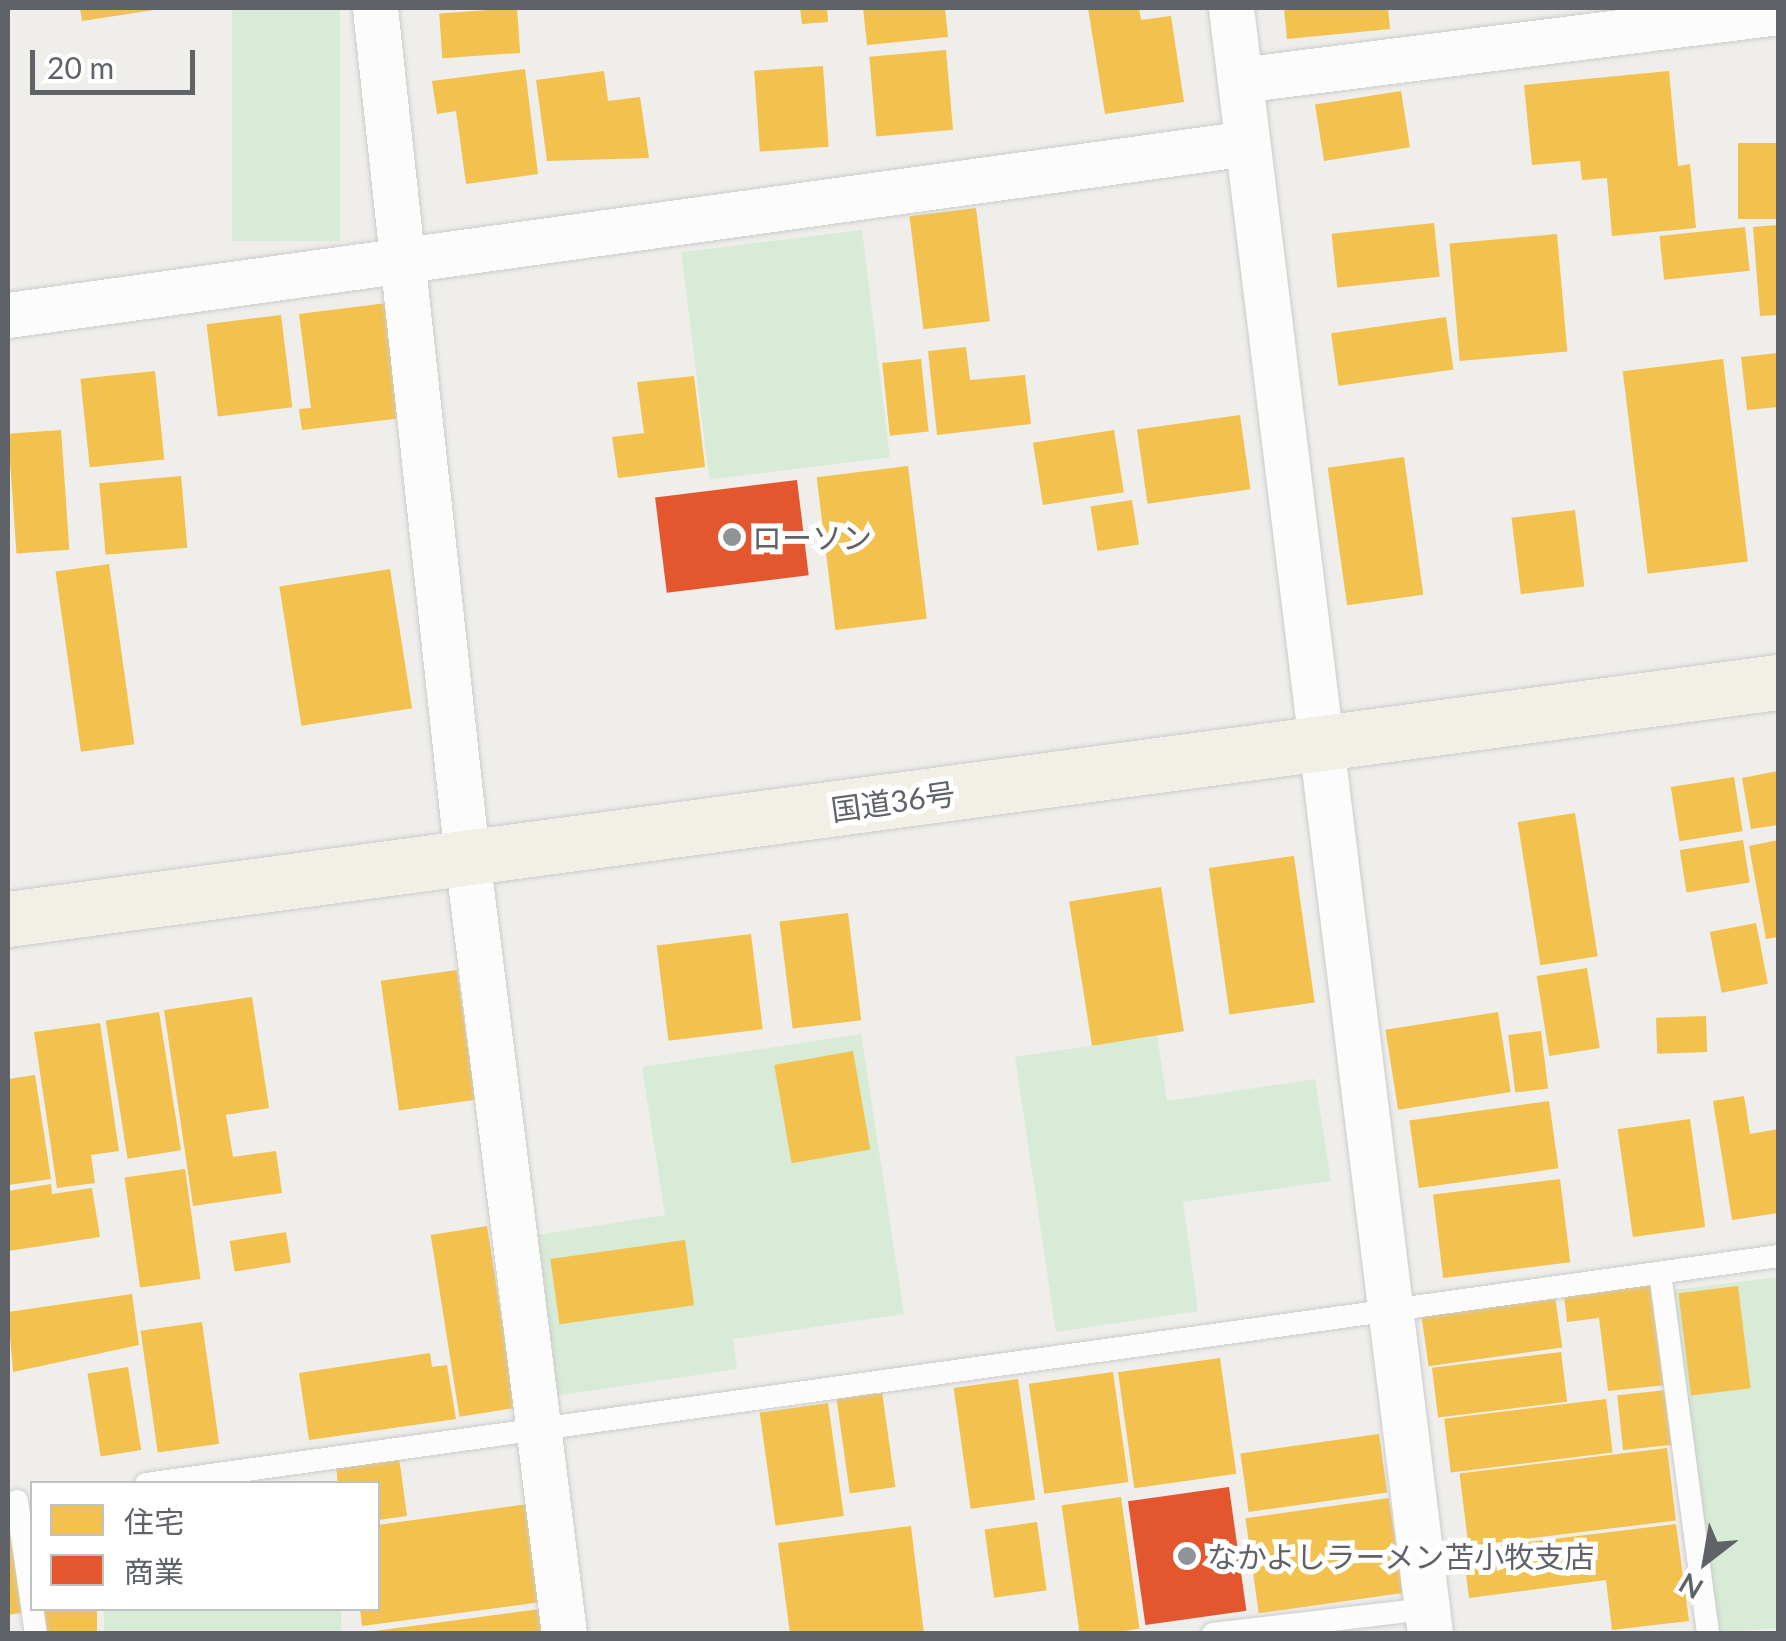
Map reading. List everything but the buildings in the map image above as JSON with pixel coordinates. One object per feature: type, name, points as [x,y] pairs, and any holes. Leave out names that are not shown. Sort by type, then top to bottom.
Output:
[{"type":"highway","name":"国道36号","points":[[8,918],[1778,682]]},
{"type":"street","points":[[374,8],[466,857],[564,1634]]},
{"type":"street","points":[[1231,8],[1428,1621]]},
{"type":"street","points":[[1240,80],[1756,12]]},
{"type":"street","points":[[8,315],[1247,143]]},
{"type":"lane","points":[[167,1481],[1778,1256]]},
{"type":"lane","points":[[1660,1273],[1708,1634]]},
{"type":"lane","points":[[15,1500],[30,1596]]},
{"type":"lane","points":[[1213,1634],[1428,1621]]},
{"type":"green space","points":[[232,8],[340,8],[340,241],[232,241]]},
{"type":"green space","points":[[862,230],[890,457],[709,479],[681,252]]},
{"type":"green space","points":[[861,1034],[904,1314],[733,1339],[737,1369],[554,1396],[530,1236],[665,1215],[642,1067]]},
{"type":"green space","points":[[1157,1036],[1167,1101],[1315,1079],[1331,1181],[1183,1202],[1198,1311],[1056,1332],[1015,1057]]},
{"type":"green space","points":[[1778,1277],[1778,1628],[1717,1633],[1674,1290]]},
{"type":"green space","points":[[104,1611],[341,1611],[341,1633],[104,1633]]},
{"type":"place","name":"ローソン","points":[[732,537]]},
{"type":"place","name":"なかよしラーメン苫小牧支店","points":[[1187,1556]]}]
